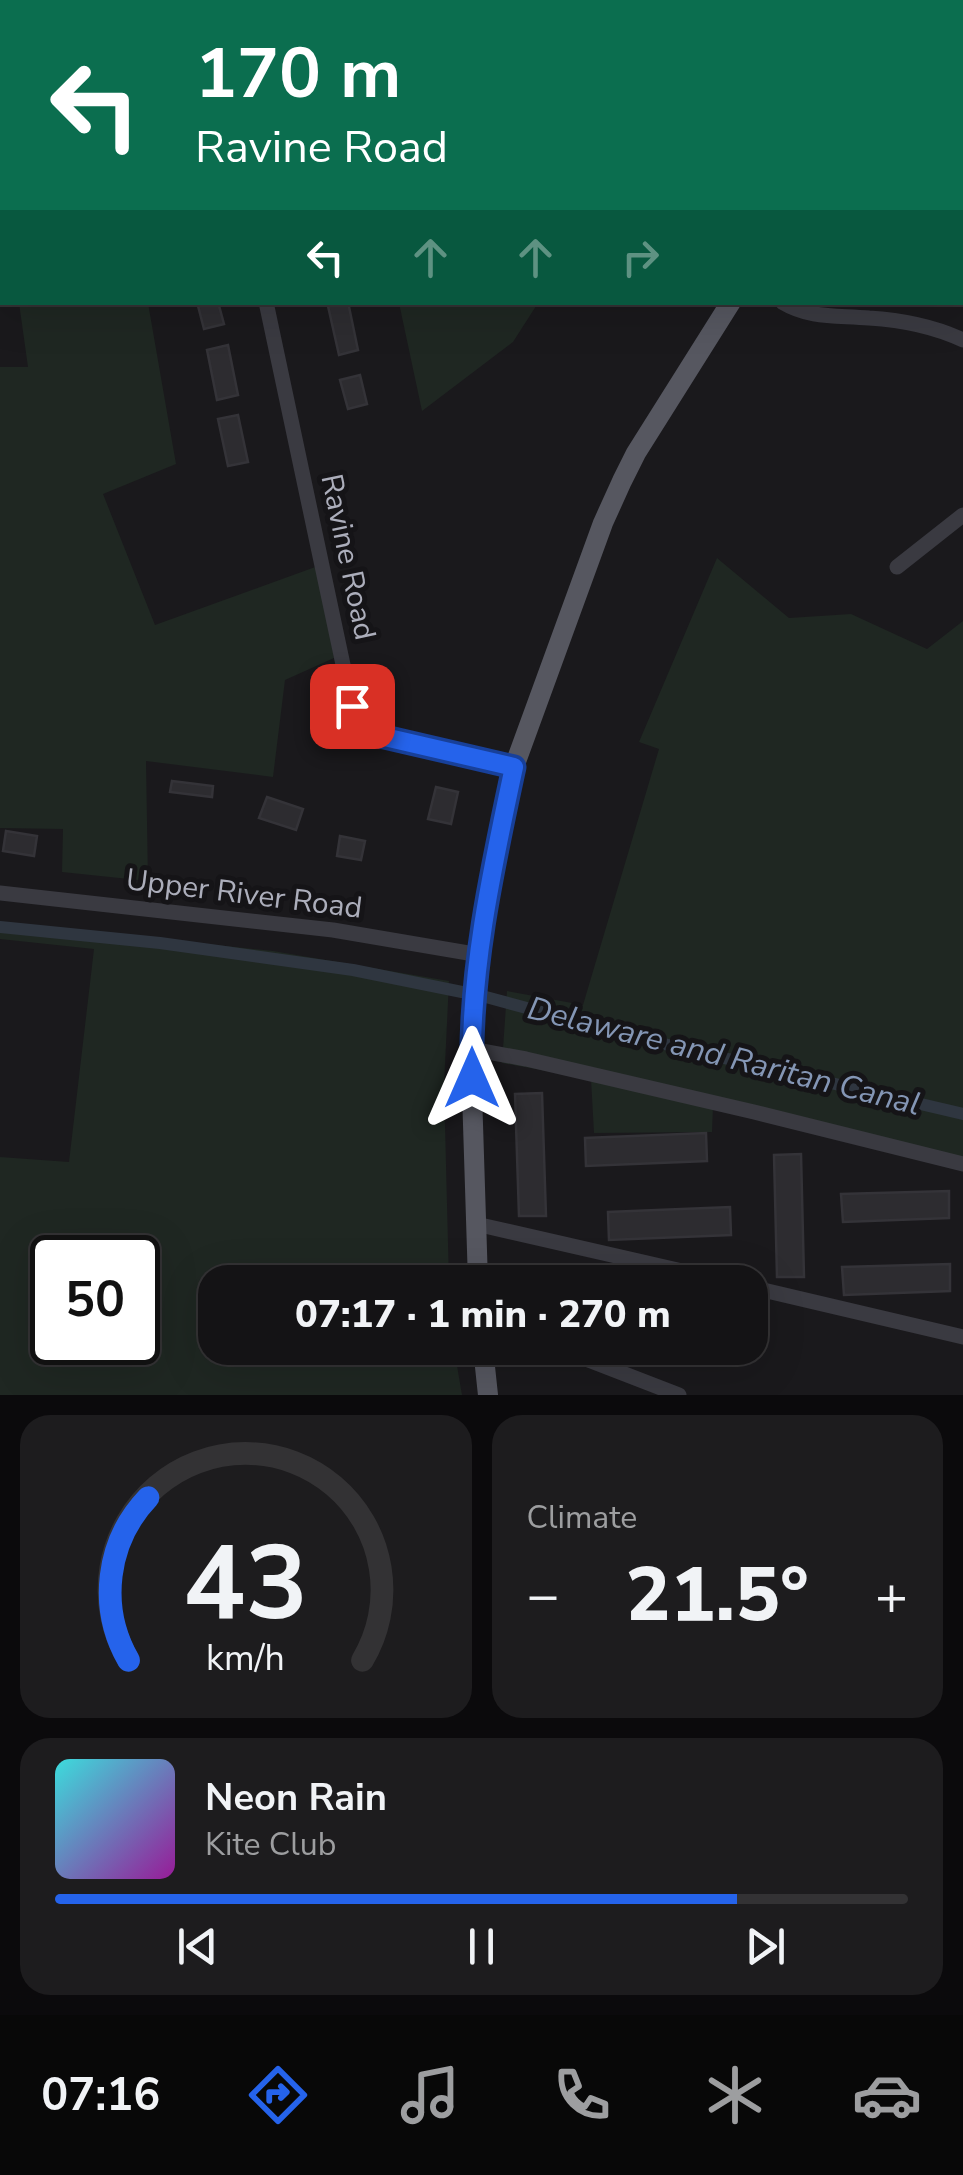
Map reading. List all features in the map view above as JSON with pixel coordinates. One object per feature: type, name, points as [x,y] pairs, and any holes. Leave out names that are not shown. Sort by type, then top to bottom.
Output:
[{"type":"main road","points":[[477,1265],[473,1006],[488,899],[514,767],[622,481],[729,305]]},
{"type":"main road","points":[[485,1365],[488,1395]]},
{"type":"street","name":"Ravine Road","points":[[267,305],[352,706],[376,735],[514,767]]},
{"type":"street","points":[[788,305],[807,314],[926,326],[963,340]]},
{"type":"street","points":[[897,567],[963,515]]},
{"type":"street","name":"Upper River Road","points":[[0,893],[333,930],[480,954]]},
{"type":"street","points":[[472,1049],[963,1164]]},
{"type":"street","points":[[476,1224],[656,1265]]},
{"type":"street","points":[[768,1291],[963,1337]]},
{"type":"street","points":[[601,1365],[679,1395]]},
{"type":"shaded area","points":[[19,305],[148,305],[176,464],[103,494],[155,625],[318,566],[334,658],[285,680],[273,777],[146,761],[148,881],[62,872],[63,829],[0,828],[0,367],[28,367]]},
{"type":"shaded area","points":[[400,305],[537,305],[513,342],[422,411]]},
{"type":"shaded area","points":[[717,558],[789,618],[851,614],[927,649],[963,621],[963,1167],[713,1106],[712,1132],[594,1133],[591,1079],[502,1063],[507,991],[583,1005],[659,749],[639,742]]},
{"type":"shaded area","points":[[0,922],[273,951],[449,981],[444,1086],[449,1265],[198,1265],[198,1365],[457,1365],[462,1395],[0,1395],[0,1157],[69,1162],[94,949],[0,939]]},
{"type":"building","points":[[198,305],[219,305],[224,324],[204,329]]},
{"type":"building","points":[[349,305],[358,350],[339,355],[328,306]]},
{"type":"building","points":[[228,345],[238,395],[217,400],[207,350]]},
{"type":"building","points":[[360,375],[367,404],[348,409],[340,380]]},
{"type":"building","points":[[238,415],[248,462],[228,466],[218,419]]},
{"type":"building","points":[[172,781],[213,786],[212,797],[170,792]]},
{"type":"building","points":[[436,787],[458,792],[451,824],[428,819]]},
{"type":"building","points":[[267,797],[303,809],[296,830],[259,818]]},
{"type":"building","points":[[6,831],[37,836],[34,856],[3,851]]},
{"type":"building","points":[[340,836],[365,841],[361,860],[337,856]]},
{"type":"building","points":[[542,1093],[546,1216],[519,1216],[515,1094]]},
{"type":"building","points":[[706,1133],[707,1161],[586,1166],[585,1138]]},
{"type":"building","points":[[801,1154],[804,1277],[777,1277],[774,1155]]},
{"type":"building","points":[[949,1191],[949,1218],[843,1222],[841,1194]]},
{"type":"building","points":[[730,1207],[731,1235],[609,1240],[608,1212]]},
{"type":"building","points":[[950,1264],[950,1291],[844,1295],[842,1267]]},
{"type":"waterway","name":"Delaware and Raritan Canal","points":[[0,927],[160,943],[353,970],[462,992]]},
{"type":"waterway","name":"Delaware and Raritan Canal","points":[[486,997],[630,1036],[963,1114]]},
{"type":"route","points":[[352,706],[376,735],[514,767],[480,954],[473,1006],[472,1078]]}]
